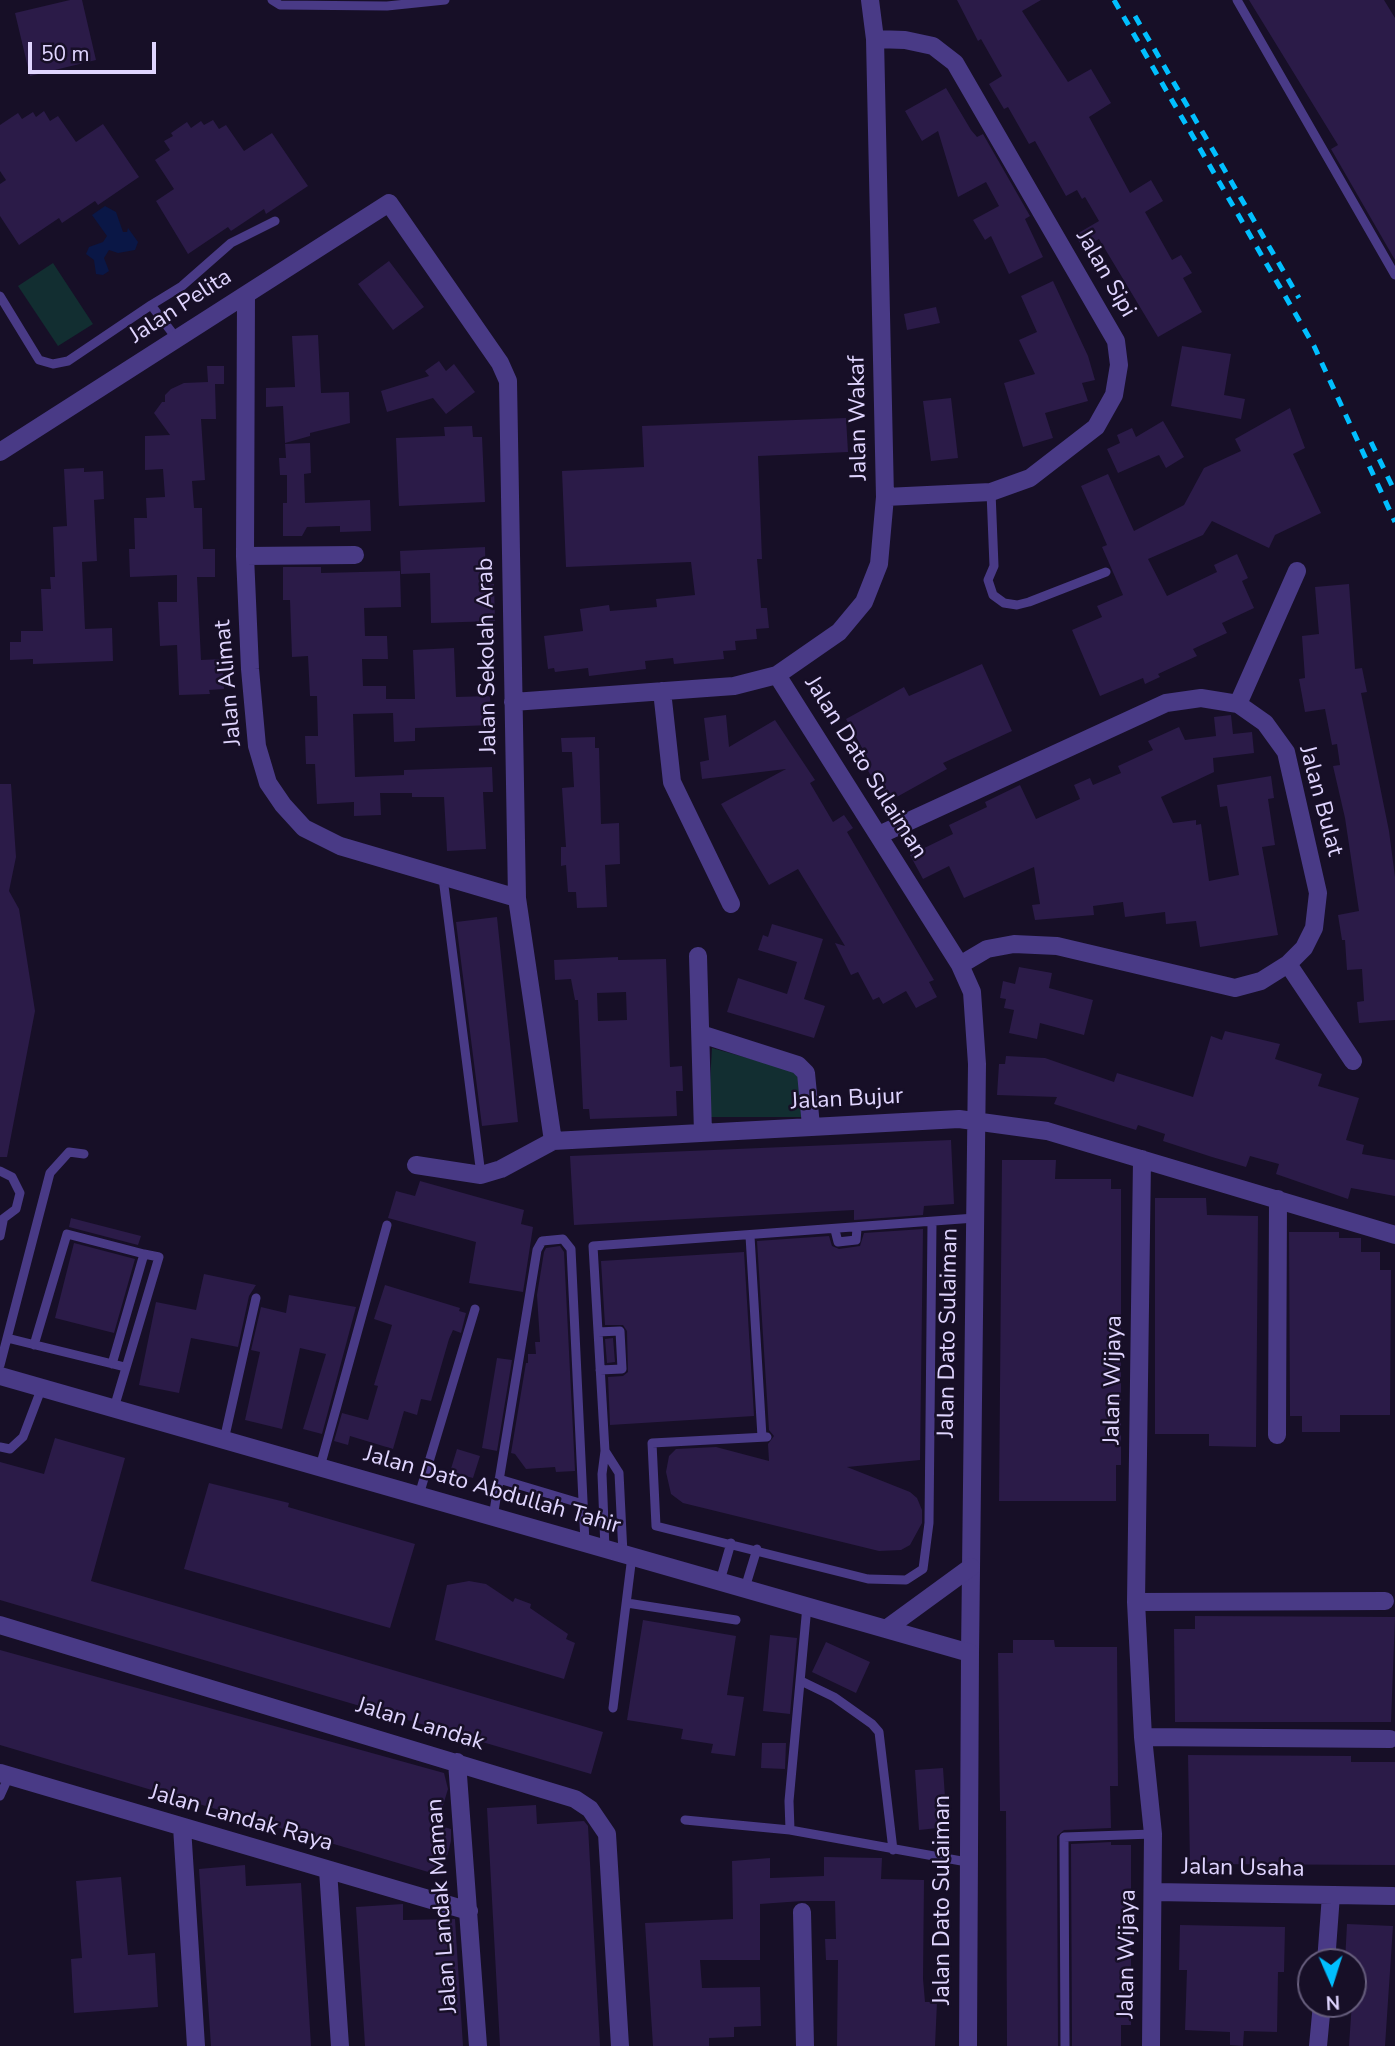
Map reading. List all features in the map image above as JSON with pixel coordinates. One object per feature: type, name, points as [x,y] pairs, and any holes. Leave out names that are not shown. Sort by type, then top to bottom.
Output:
[{"type":"street","name":"Jalan Wakaf","points":[[513,702],[734,686],[777,676],[839,632],[864,602],[879,564],[885,498],[875,39],[870,0]]},
{"type":"street","name":"Jalan Sipi","points":[[875,39],[905,40],[933,46],[955,63],[1116,341],[1119,365],[1114,395],[1096,427],[1030,478],[991,492],[885,498]]},
{"type":"street","name":"Jalan Pelita","points":[[0,452],[389,203]]},
{"type":"street","name":"Jalan Sekolah Arab","points":[[389,203],[500,363],[508,381],[517,898],[553,1141]]},
{"type":"street","name":"Jalan Alimat","points":[[246,295],[245,556],[257,746],[268,783],[304,828],[340,846],[517,898]]},
{"type":"street","points":[[245,556],[355,555]]},
{"type":"street","points":[[1238,704],[1297,571]]},
{"type":"street","name":"Jalan Dato Sulaiman","points":[[777,676],[960,965],[972,992],[975,1008],[967,1862],[968,2046]]},
{"type":"street","points":[[662,691],[672,782],[731,904]]},
{"type":"street","name":"Jalan Bulat","points":[[879,835],[1166,703],[1200,698],[1238,704],[1265,723],[1286,752],[1318,893],[1314,928],[1304,948],[1288,964],[1261,981],[1236,988],[1058,946],[1005,945],[987,949],[960,965]]},
{"type":"street","points":[[698,956],[703,1133]]},
{"type":"street","points":[[1288,964],[1353,1061]]},
{"type":"street","points":[[701,1034],[798,1065],[806,1073],[811,1126]]},
{"type":"street","name":"Jalan Bujur","points":[[481,1175],[501,1169],[553,1141],[811,1126],[976,1120],[1047,1131],[1395,1236]]},
{"type":"street","name":"Jalan Wijaya","points":[[1142,1159],[1136,1602],[1143,1737],[1153,1834],[1151,2046]]},
{"type":"street","points":[[416,1165],[481,1175]]},
{"type":"street","points":[[1277,1435],[1278,1199]]},
{"type":"street","name":"Jalan Dato Abdullah Tahir","points":[[0,1376],[970,1653]]},
{"type":"street","points":[[886,1629],[971,1567]]},
{"type":"street","points":[[1136,1602],[1385,1601]]},
{"type":"street","name":"Jalan Landak","points":[[0,1625],[457,1762],[575,1799],[590,1809],[607,1834],[620,2046]]},
{"type":"street","points":[[1143,1737],[1390,1739]]},
{"type":"street","name":"Jalan Landak Maman","points":[[457,1762],[478,2046]]},
{"type":"street","name":"Jalan Landak Raya","points":[[5,1775],[469,1911]]},
{"type":"street","points":[[182,1827],[196,2046]]},
{"type":"street","points":[[328,1870],[340,2046]]},
{"type":"street","name":"Jalan Usaha","points":[[1154,1892],[1393,1896]]},
{"type":"street","name":"Jalan Usaha","points":[[1327,1948],[1331,1895]]},
{"type":"street","points":[[802,1912],[805,2046]]},
{"type":"street","points":[[1318,2046],[1321,2018]]},
{"type":"lane","points":[[272,0],[280,5],[387,6],[444,0]]},
{"type":"lane","points":[[1237,0],[1395,275]]},
{"type":"lane","points":[[0,296],[39,359],[53,364],[68,361],[182,286],[231,243],[275,221]]},
{"type":"lane","points":[[151,305],[177,339]]},
{"type":"lane","points":[[991,492],[994,566],[988,580],[993,595],[1004,603],[1017,606],[1106,572]]},
{"type":"lane","points":[[443,878],[481,1175]]},
{"type":"lane","points":[[0,1365],[50,1173],[69,1152],[84,1154]]},
{"type":"lane","points":[[0,1171],[12,1177],[20,1193],[16,1209],[2,1221],[0,1236]]},
{"type":"lane","points":[[613,1708],[627,1603],[620,1553],[602,1474],[605,1451],[593,1246],[975,1218]]},
{"type":"lane","points":[[750,1236],[764,1437],[652,1443],[656,1526],[757,1549],[868,1579],[906,1580],[923,1569],[929,1523],[932,1223]]},
{"type":"lane","points":[[320,1467],[387,1225]]},
{"type":"lane","points":[[34,1345],[67,1234],[159,1257],[114,1408]]},
{"type":"lane","points":[[493,1517],[537,1250],[542,1241],[563,1240],[571,1249],[585,1543]]},
{"type":"lane","points":[[112,1364],[144,1254]]},
{"type":"lane","points":[[224,1440],[256,1298]]},
{"type":"lane","points":[[419,1495],[475,1309]]},
{"type":"lane","points":[[598,1332],[620,1331],[622,1369],[600,1370]]},
{"type":"lane","points":[[6,1338],[125,1367]]},
{"type":"lane","points":[[0,1447],[10,1449],[23,1437],[42,1387]]},
{"type":"lane","points":[[605,1451],[619,1473],[620,1553]]},
{"type":"lane","points":[[499,1479],[583,1504]]},
{"type":"lane","points":[[720,1581],[731,1543]]},
{"type":"lane","points":[[745,1588],[757,1549]]},
{"type":"lane","points":[[627,1603],[736,1620]]},
{"type":"lane","points":[[790,1830],[789,1801],[807,1606]]},
{"type":"lane","points":[[801,1681],[834,1697],[879,1732],[888,1787],[893,1850]]},
{"type":"lane","points":[[0,1796],[5,1775]]},
{"type":"lane","points":[[685,1820],[790,1830],[967,1862]]},
{"type":"lane","points":[[1065,2046],[1064,1837],[1153,1834]]},
{"type":"green space","points":[[53,263],[93,324],[58,346],[18,286]]},
{"type":"green space","points":[[712,1048],[794,1071],[801,1082],[804,1117],[708,1117]]},
{"type":"shaded area","points":[[105,206],[116,212],[123,232],[127,232],[128,228],[138,242],[135,250],[118,253],[109,250],[104,258],[109,271],[103,275],[96,274],[94,260],[86,254],[89,247],[103,242],[107,236],[92,215]]},
{"type":"building","points":[[70,0],[82,0],[96,60],[30,76],[15,13]]},
{"type":"building","points":[[957,0],[1041,0],[1022,11],[1068,82],[1091,69],[1111,103],[1089,117],[1130,193],[1151,180],[1163,201],[1145,212],[1172,260],[1181,255],[1192,273],[1183,278],[1202,312],[1158,337],[1099,239],[1083,248],[1075,235],[1099,221],[1085,197],[1082,199],[1077,190],[1066,196],[1035,141],[1029,144],[1008,107],[1004,109],[989,84],[1002,76],[981,39],[978,41]]},
{"type":"building","points":[[1249,0],[1384,0],[1395,18],[1395,260],[1331,149],[1338,145]]},
{"type":"building","points":[[946,88],[971,130],[977,137],[983,134],[1030,216],[1025,219],[1043,257],[1009,274],[991,236],[985,240],[973,220],[999,206],[986,182],[958,197],[938,131],[922,141],[905,111]]},
{"type":"building","points":[[44,111],[50,121],[58,116],[76,142],[103,124],[139,177],[98,205],[95,201],[62,223],[59,218],[19,245],[0,216],[0,184],[6,180],[0,171],[0,125],[18,113],[22,119],[33,112],[36,117]]},
{"type":"building","points":[[213,120],[219,129],[226,125],[244,151],[272,133],[308,186],[266,214],[264,209],[231,231],[228,227],[188,254],[156,201],[174,189],[155,160],[170,150],[164,141],[173,136],[171,133],[187,122],[191,128],[201,121],[204,125]]},
{"type":"building","points":[[389,261],[424,307],[393,330],[358,284]]},
{"type":"building","points":[[1053,281],[1088,356],[1095,380],[1082,383],[1088,401],[1045,413],[1053,438],[1023,447],[1004,383],[1035,374],[1019,340],[1037,332],[1021,296]]},
{"type":"building","points":[[936,307],[940,323],[907,330],[904,314]]},
{"type":"building","points":[[318,335],[321,393],[349,392],[350,423],[310,433],[310,436],[285,443],[283,406],[266,407],[266,388],[295,387],[292,336]]},
{"type":"building","points":[[1182,346],[1231,354],[1224,395],[1245,399],[1241,419],[1171,406]]},
{"type":"building","points":[[439,361],[446,371],[454,364],[475,392],[446,414],[433,398],[387,412],[381,391],[429,376],[425,371]]},
{"type":"building","points":[[207,366],[224,366],[224,384],[215,384],[216,419],[201,419],[205,480],[192,481],[194,508],[202,508],[203,549],[215,549],[215,577],[197,577],[201,660],[222,659],[224,689],[209,690],[210,694],[179,695],[177,645],[160,646],[158,602],[177,602],[177,575],[130,577],[129,549],[135,549],[134,518],[147,518],[146,498],[165,497],[163,469],[145,470],[145,436],[170,435],[154,413],[162,402],[165,402],[165,395],[171,389],[184,383],[208,382]]},
{"type":"building","points":[[951,398],[958,458],[931,461],[923,401]]},
{"type":"building","points":[[1290,408],[1305,448],[1293,454],[1321,513],[1275,535],[1269,548],[1212,521],[1203,535],[1148,559],[1167,596],[1217,572],[1214,565],[1237,554],[1248,578],[1242,581],[1254,608],[1222,623],[1227,633],[1193,649],[1197,656],[1158,674],[1160,677],[1145,684],[1143,678],[1100,696],[1072,630],[1102,617],[1097,606],[1123,595],[1102,547],[1107,545],[1081,486],[1108,474],[1134,531],[1184,505],[1204,468],[1241,451],[1235,439]]},
{"type":"building","points":[[846,418],[848,452],[758,456],[762,559],[757,559],[761,608],[767,608],[769,628],[756,629],[757,639],[735,641],[736,650],[723,651],[724,659],[674,664],[673,658],[645,661],[646,669],[589,676],[588,668],[555,672],[554,668],[548,669],[544,636],[583,631],[580,609],[609,605],[610,611],[657,607],[656,599],[695,595],[691,562],[566,567],[562,471],[644,467],[642,426]]},
{"type":"building","points":[[1163,421],[1184,457],[1166,468],[1159,455],[1118,473],[1107,449],[1120,443],[1117,435],[1132,428],[1136,437]]},
{"type":"building","points":[[472,426],[473,437],[482,437],[485,502],[399,506],[396,438],[445,436],[444,427]]},
{"type":"building","points":[[310,443],[311,473],[304,474],[305,503],[370,500],[371,531],[340,532],[340,526],[307,527],[302,536],[283,536],[283,503],[287,503],[287,475],[280,475],[279,458],[286,458],[285,444]]},
{"type":"building","points":[[84,468],[84,472],[103,471],[104,499],[94,500],[97,561],[82,562],[85,629],[112,628],[113,661],[33,664],[33,659],[10,660],[10,642],[21,642],[21,631],[43,631],[41,589],[51,589],[50,577],[55,577],[53,527],[67,526],[64,469]]},
{"type":"building","points":[[485,547],[486,585],[494,584],[495,621],[431,623],[430,573],[401,574],[400,551]]},
{"type":"building","points":[[283,567],[321,567],[321,573],[400,571],[401,607],[364,608],[365,636],[387,636],[388,659],[362,659],[363,686],[386,686],[386,699],[415,699],[413,650],[454,648],[456,697],[490,696],[491,725],[415,728],[415,741],[394,742],[393,713],[353,714],[355,777],[404,775],[404,770],[492,767],[493,792],[483,792],[486,849],[447,851],[444,797],[380,793],[381,815],[354,816],[354,802],[317,804],[315,764],[306,764],[305,736],[318,736],[317,696],[310,696],[308,656],[292,657],[290,600],[283,600]]},
{"type":"building","points":[[1349,584],[1355,669],[1362,668],[1367,692],[1361,693],[1389,831],[1395,877],[1395,1020],[1359,1023],[1357,1002],[1364,1001],[1362,969],[1347,970],[1345,940],[1342,940],[1338,915],[1359,911],[1345,818],[1333,766],[1340,765],[1337,744],[1332,745],[1325,709],[1305,712],[1299,679],[1305,678],[1302,636],[1319,634],[1315,587]]},
{"type":"building","points":[[982,664],[1012,731],[943,763],[947,769],[886,803],[866,767],[871,764],[846,719],[904,687],[909,696]]},
{"type":"building","points":[[726,715],[729,747],[775,720],[815,780],[810,783],[833,822],[844,815],[853,828],[847,832],[934,980],[929,982],[937,997],[916,1008],[906,991],[883,1004],[879,997],[873,1000],[858,972],[851,975],[835,943],[845,946],[798,869],[769,885],[721,804],[786,769],[702,779],[700,762],[709,760],[704,718]]},
{"type":"building","points":[[1231,715],[1233,734],[1252,732],[1254,753],[1213,758],[1214,772],[1161,797],[1173,823],[1196,820],[1196,825],[1201,824],[1209,881],[1239,875],[1227,806],[1220,807],[1217,785],[1271,776],[1274,798],[1268,799],[1275,845],[1262,847],[1278,935],[1200,947],[1196,921],[1166,924],[1165,912],[1125,917],[1123,902],[1093,906],[1094,915],[1035,920],[1032,905],[1040,904],[1034,867],[964,898],[949,866],[923,879],[910,855],[953,834],[949,825],[987,807],[985,802],[1020,785],[1036,819],[1080,799],[1074,785],[1090,778],[1093,785],[1121,773],[1118,766],[1153,750],[1148,741],[1179,727],[1185,740],[1216,736],[1214,717]]},
{"type":"building","points":[[595,737],[595,748],[599,748],[601,824],[619,823],[620,864],[605,865],[607,907],[577,908],[576,892],[568,892],[566,865],[561,866],[561,847],[566,847],[562,788],[574,787],[572,752],[562,752],[561,738]]},
{"type":"building","points":[[0,784],[11,784],[16,857],[9,891],[19,909],[35,1011],[7,1157],[0,1157]]},
{"type":"building","points":[[497,917],[518,1122],[482,1126],[456,922]]},
{"type":"building","points":[[772,924],[823,939],[804,999],[825,1006],[814,1038],[727,1012],[738,978],[787,994],[797,962],[758,950],[763,935],[768,937]]},
{"type":"building","points":[[618,957],[618,960],[666,959],[670,1067],[682,1066],[683,1091],[676,1091],[677,1116],[590,1119],[589,1109],[583,1109],[578,1000],[575,1000],[571,979],[555,980],[554,960]],"holes":[[[626,992],[627,1020],[598,1021],[597,993]]]},
{"type":"building","points":[[1019,967],[1052,973],[1049,988],[1093,1000],[1084,1035],[1040,1023],[1037,1039],[1009,1033],[1014,1010],[1004,1008],[1006,999],[1000,998],[1003,981],[1015,984]]},
{"type":"building","points":[[1225,1031],[1280,1044],[1275,1059],[1322,1074],[1318,1086],[1359,1098],[1346,1140],[1364,1145],[1362,1154],[1395,1160],[1395,1196],[1351,1188],[1348,1199],[1276,1174],[1279,1164],[1250,1156],[1246,1167],[1212,1157],[1163,1141],[1165,1134],[1138,1125],[1136,1130],[1054,1104],[1057,1097],[997,1095],[999,1064],[1005,1064],[1006,1056],[1045,1058],[1114,1082],[1117,1073],[1193,1097],[1211,1036],[1222,1040]]},
{"type":"building","points":[[951,1140],[954,1204],[924,1206],[923,1215],[854,1220],[854,1210],[574,1225],[570,1156]]},
{"type":"building","points":[[1002,1160],[1056,1160],[1055,1179],[1111,1179],[1111,1189],[1121,1189],[1121,1465],[1116,1465],[1116,1501],[999,1501]]},
{"type":"building","points":[[420,1181],[524,1210],[521,1224],[533,1227],[523,1292],[469,1283],[476,1242],[388,1218],[396,1191],[415,1196]]},
{"type":"building","points":[[1155,1198],[1206,1198],[1207,1215],[1258,1216],[1256,1447],[1209,1446],[1209,1434],[1155,1434]]},
{"type":"building","points":[[71,1218],[141,1236],[138,1245],[69,1227]]},
{"type":"building","points":[[923,1229],[920,1460],[847,1467],[910,1492],[917,1498],[922,1510],[922,1523],[910,1545],[901,1550],[879,1551],[683,1503],[671,1494],[666,1472],[669,1456],[676,1449],[716,1447],[769,1461],[768,1444],[774,1436],[769,1430],[757,1241],[829,1236],[832,1246],[839,1249],[860,1246],[864,1233]]},
{"type":"building","points":[[1289,1232],[1339,1232],[1339,1238],[1361,1238],[1361,1252],[1380,1252],[1380,1270],[1391,1270],[1390,1415],[1340,1415],[1340,1432],[1302,1432],[1302,1416],[1290,1416]]},
{"type":"building","points":[[74,1243],[135,1259],[114,1333],[55,1318]]},
{"type":"building","points":[[560,1246],[564,1252],[575,1471],[556,1472],[555,1467],[526,1469],[515,1454],[511,1453],[528,1354],[536,1354],[535,1342],[540,1342],[537,1295],[544,1252],[546,1248]]},
{"type":"building","points":[[744,1252],[754,1416],[610,1425],[608,1377],[623,1376],[628,1372],[627,1331],[623,1325],[605,1325],[601,1261]]},
{"type":"building","points":[[204,1274],[256,1285],[249,1296],[238,1347],[191,1338],[179,1393],[139,1385],[156,1302],[196,1310]]},
{"type":"building","points":[[385,1285],[460,1308],[459,1311],[466,1313],[461,1333],[453,1330],[449,1339],[431,1401],[421,1399],[417,1415],[404,1411],[393,1449],[350,1436],[348,1445],[334,1441],[342,1413],[368,1420],[378,1386],[374,1385],[392,1325],[374,1319]]},
{"type":"building","points":[[289,1295],[356,1307],[322,1434],[303,1429],[326,1354],[300,1348],[282,1429],[245,1420],[260,1352],[251,1350],[261,1307],[286,1313]]},
{"type":"building","points":[[613,1338],[615,1362],[607,1363],[605,1339]]},
{"type":"building","points":[[497,1358],[512,1360],[497,1451],[482,1448]]},
{"type":"building","points":[[55,1438],[125,1458],[91,1581],[603,1732],[591,1774],[0,1600],[0,1462],[44,1474]]},
{"type":"building","points":[[457,1449],[480,1456],[473,1478],[450,1472]]},
{"type":"building","points":[[209,1483],[289,1503],[288,1507],[415,1544],[390,1628],[184,1569]]},
{"type":"building","points":[[469,1581],[486,1584],[513,1602],[515,1598],[531,1604],[530,1608],[568,1634],[566,1639],[575,1643],[564,1679],[435,1640],[447,1585]]},
{"type":"building","points":[[1195,1616],[1395,1617],[1391,1722],[1175,1722],[1174,1629],[1195,1629]]},
{"type":"building","points":[[643,1620],[736,1636],[727,1695],[744,1697],[735,1756],[711,1753],[713,1744],[681,1739],[683,1729],[627,1720]]},
{"type":"building","points":[[770,1635],[797,1638],[790,1714],[763,1711]]},
{"type":"building","points":[[1013,1640],[1054,1640],[1055,1647],[1117,1647],[1118,1786],[1110,1786],[1111,1828],[1064,1830],[1057,1836],[1058,2046],[1007,2046],[1006,1811],[1000,1811],[998,1653],[1013,1653]]},
{"type":"building","points":[[826,1642],[870,1662],[856,1693],[812,1672]]},
{"type":"building","points":[[0,1650],[444,1773],[448,1789],[437,1825],[451,1829],[446,1860],[439,1858],[435,1874],[0,1745]]},
{"type":"building","points":[[762,1743],[786,1743],[785,1769],[761,1768]]},
{"type":"building","points":[[1188,1755],[1351,1756],[1351,1762],[1395,1762],[1395,1865],[1190,1864]]},
{"type":"building","points":[[943,1768],[947,1827],[919,1830],[915,1770]]},
{"type":"building","points":[[536,1805],[537,1824],[584,1821],[588,1826],[600,2046],[500,2046],[487,1808]]},
{"type":"building","points":[[1111,1842],[1111,1845],[1131,1845],[1131,2025],[1121,2025],[1121,2046],[1072,2046],[1071,1844]]},
{"type":"building","points":[[824,1857],[882,1858],[881,1879],[924,1880],[923,1979],[925,2002],[937,2002],[935,2046],[837,2046],[838,1960],[826,1960],[825,1939],[836,1939],[835,1901],[802,1901],[760,1904],[760,1960],[700,1960],[702,1988],[760,1987],[761,2026],[734,2027],[734,2037],[709,2038],[709,2046],[653,2046],[645,1923],[733,1919],[732,1861],[770,1858],[770,1878],[824,1876]]},
{"type":"building","points":[[245,1865],[246,1886],[301,1883],[311,2046],[211,2046],[199,1869]]},
{"type":"building","points":[[121,1877],[128,1955],[155,1953],[158,2007],[74,2013],[71,1959],[82,1958],[76,1881]]},
{"type":"building","points":[[403,1904],[403,1920],[455,1919],[463,2046],[365,2046],[356,1907]]},
{"type":"building","points":[[1347,1924],[1393,1926],[1385,2046],[1349,2046],[1351,2018],[1367,2018],[1367,1948],[1346,1948]]},
{"type":"building","points":[[1180,1925],[1285,1927],[1284,1972],[1278,1972],[1277,2032],[1244,2031],[1243,2046],[1230,2045],[1230,2032],[1185,2030],[1187,1970],[1179,1970]]},
{"type":"railway","points":[[1114,0],[1314,346],[1395,522]]},
{"type":"railway","points":[[1135,16],[1299,298]]},
{"type":"railway","points":[[1371,442],[1395,492]]}]
